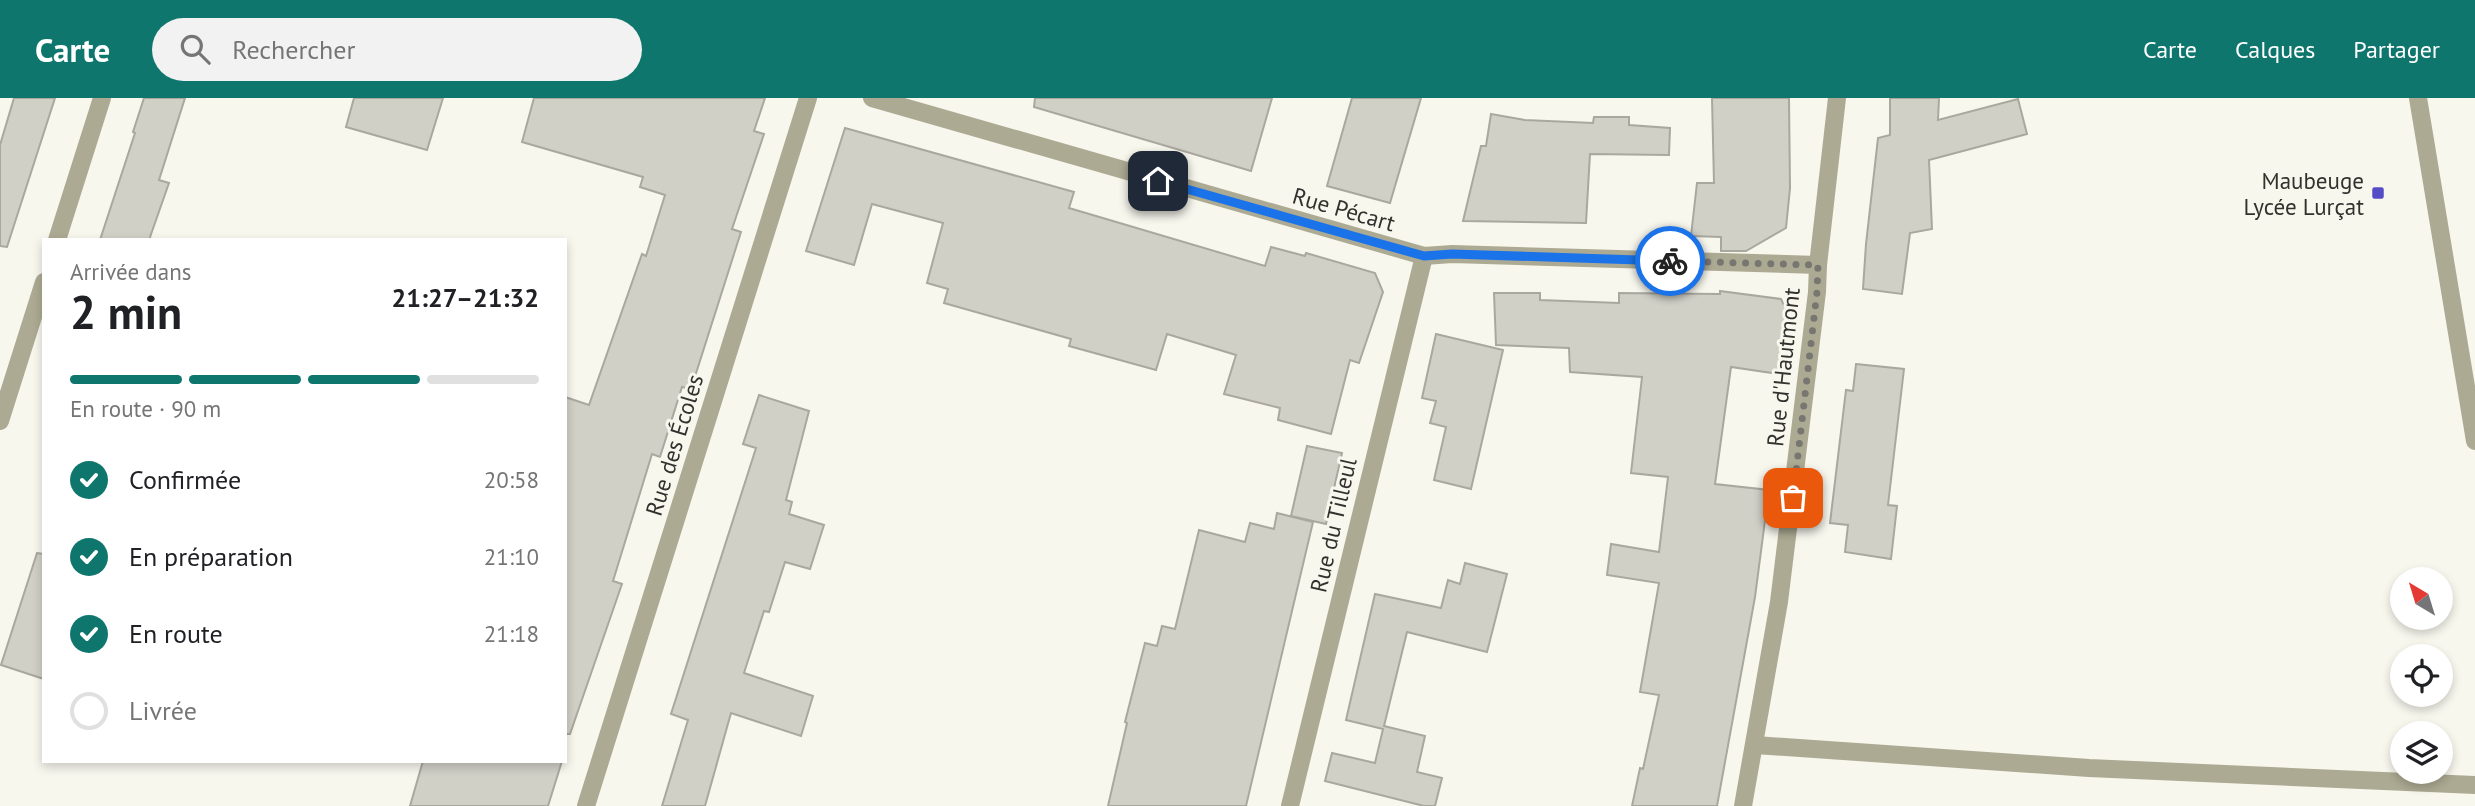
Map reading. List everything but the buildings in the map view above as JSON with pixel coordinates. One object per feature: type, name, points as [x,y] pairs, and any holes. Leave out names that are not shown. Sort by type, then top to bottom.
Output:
[{"type":"street","points":[[58,238],[102,98]]},
{"type":"street","name":"Rue des Écoles","points":[[586,806],[808,98]]},
{"type":"street","name":"Rue Pécart","points":[[872,98],[1424,256],[1452,254],[1818,265]]},
{"type":"street","name":"Rue d'Hautmont","points":[[1743,806],[1781,589],[1817,292],[1837,98]]},
{"type":"street","points":[[2418,98],[2475,441]]},
{"type":"street","name":"Rue du Tilleul","points":[[1290,806],[1424,256]]},
{"type":"street","points":[[0,421],[42,288]]},
{"type":"street","points":[[1755,746],[2090,768],[2475,785]]},
{"type":"way so far","points":[[1670,261],[1818,265],[1793,498]]},
{"type":"place","name":"Maubeuge Lycée Lurçat","points":[[2378,193]]},
{"type":"route","points":[[1158,181],[1424,256],[1452,254],[1670,261]]}]
